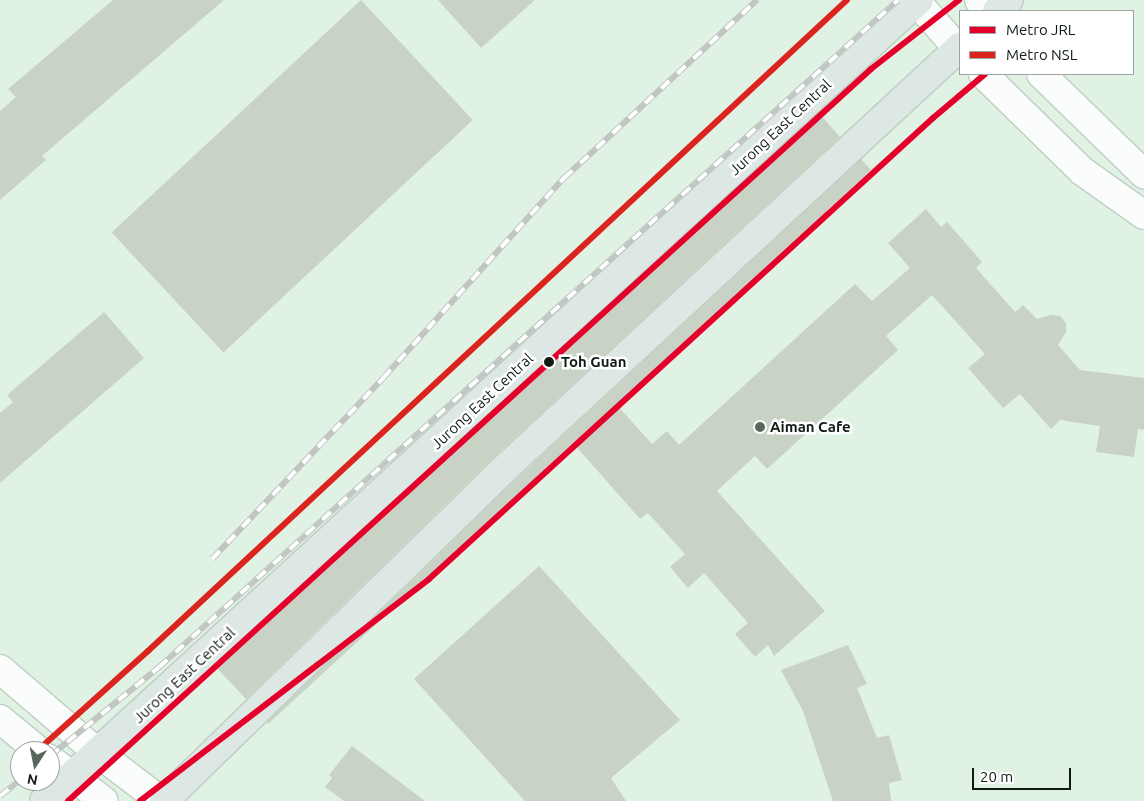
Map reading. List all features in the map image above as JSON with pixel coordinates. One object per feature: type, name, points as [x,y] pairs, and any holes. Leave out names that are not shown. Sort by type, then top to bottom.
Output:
[{"type":"main road","points":[[998,10],[1009,0]]},
{"type":"main road","name":"Jurong East Central","points":[[44,801],[917,1]]},
{"type":"main road","points":[[162,801],[503,470],[959,50]]},
{"type":"street","points":[[978,0],[986,10]]},
{"type":"street","points":[[917,1],[959,48]]},
{"type":"street","points":[[984,75],[1082,172],[1144,215]]},
{"type":"street","points":[[1041,75],[1144,174]]},
{"type":"street","points":[[0,669],[98,753],[162,801]]},
{"type":"street","points":[[0,719],[27,741]]},
{"type":"street","points":[[60,768],[104,801]]},
{"type":"building","points":[[113,0],[224,0],[42,156],[46,160],[0,200],[0,111],[16,97],[8,89]]},
{"type":"building","points":[[361,0],[473,120],[223,353],[112,233]]},
{"type":"building","points":[[438,0],[535,0],[481,48]]},
{"type":"building","points":[[819,113],[840,137],[492,459],[246,699],[215,666]]},
{"type":"building","points":[[861,159],[871,170],[616,404],[652,444],[667,431],[679,445],[855,284],[872,301],[910,268],[888,243],[926,209],[941,227],[947,222],[982,262],[976,268],[1015,312],[1023,305],[1037,319],[1051,315],[1060,316],[1066,323],[1066,332],[1058,345],[1080,370],[1144,378],[1144,430],[1138,429],[1134,457],[1096,452],[1100,426],[1060,420],[1051,429],[1020,394],[1003,408],[968,368],[985,354],[932,295],[886,336],[898,350],[767,469],[755,456],[717,491],[825,611],[774,656],[768,645],[755,657],[735,634],[748,623],[704,573],[688,588],[670,567],[685,554],[648,513],[640,519],[573,443],[268,724],[267,722],[514,481]]},
{"type":"building","points":[[104,312],[144,358],[0,483],[0,413],[13,402],[7,395]]},
{"type":"building","points":[[539,566],[680,720],[611,778],[626,801],[525,801],[414,679]]},
{"type":"building","points":[[848,645],[867,684],[857,688],[877,738],[889,735],[902,780],[889,783],[891,801],[833,801],[803,711],[781,670]]},
{"type":"building","points":[[352,746],[425,801],[344,801],[325,787],[332,778],[329,775]]},
{"type":"railway","points":[[212,559],[383,378],[564,178],[757,0]]},
{"type":"railway","points":[[60,748],[159,667],[898,0]]},
{"type":"railway","points":[[0,796],[10,788]]},
{"type":"metro line","name":"NSL","points":[[48,741],[148,651],[847,0]]},
{"type":"metro line","name":"JRL","points":[[68,801],[871,69],[959,0]]},
{"type":"metro line","name":"JRL","points":[[140,801],[429,579],[933,118],[984,75]]},
{"type":"place","name":"Toh Guan","points":[[549,362]]},
{"type":"place","name":"Aiman Cafe","points":[[760,427]]}]
